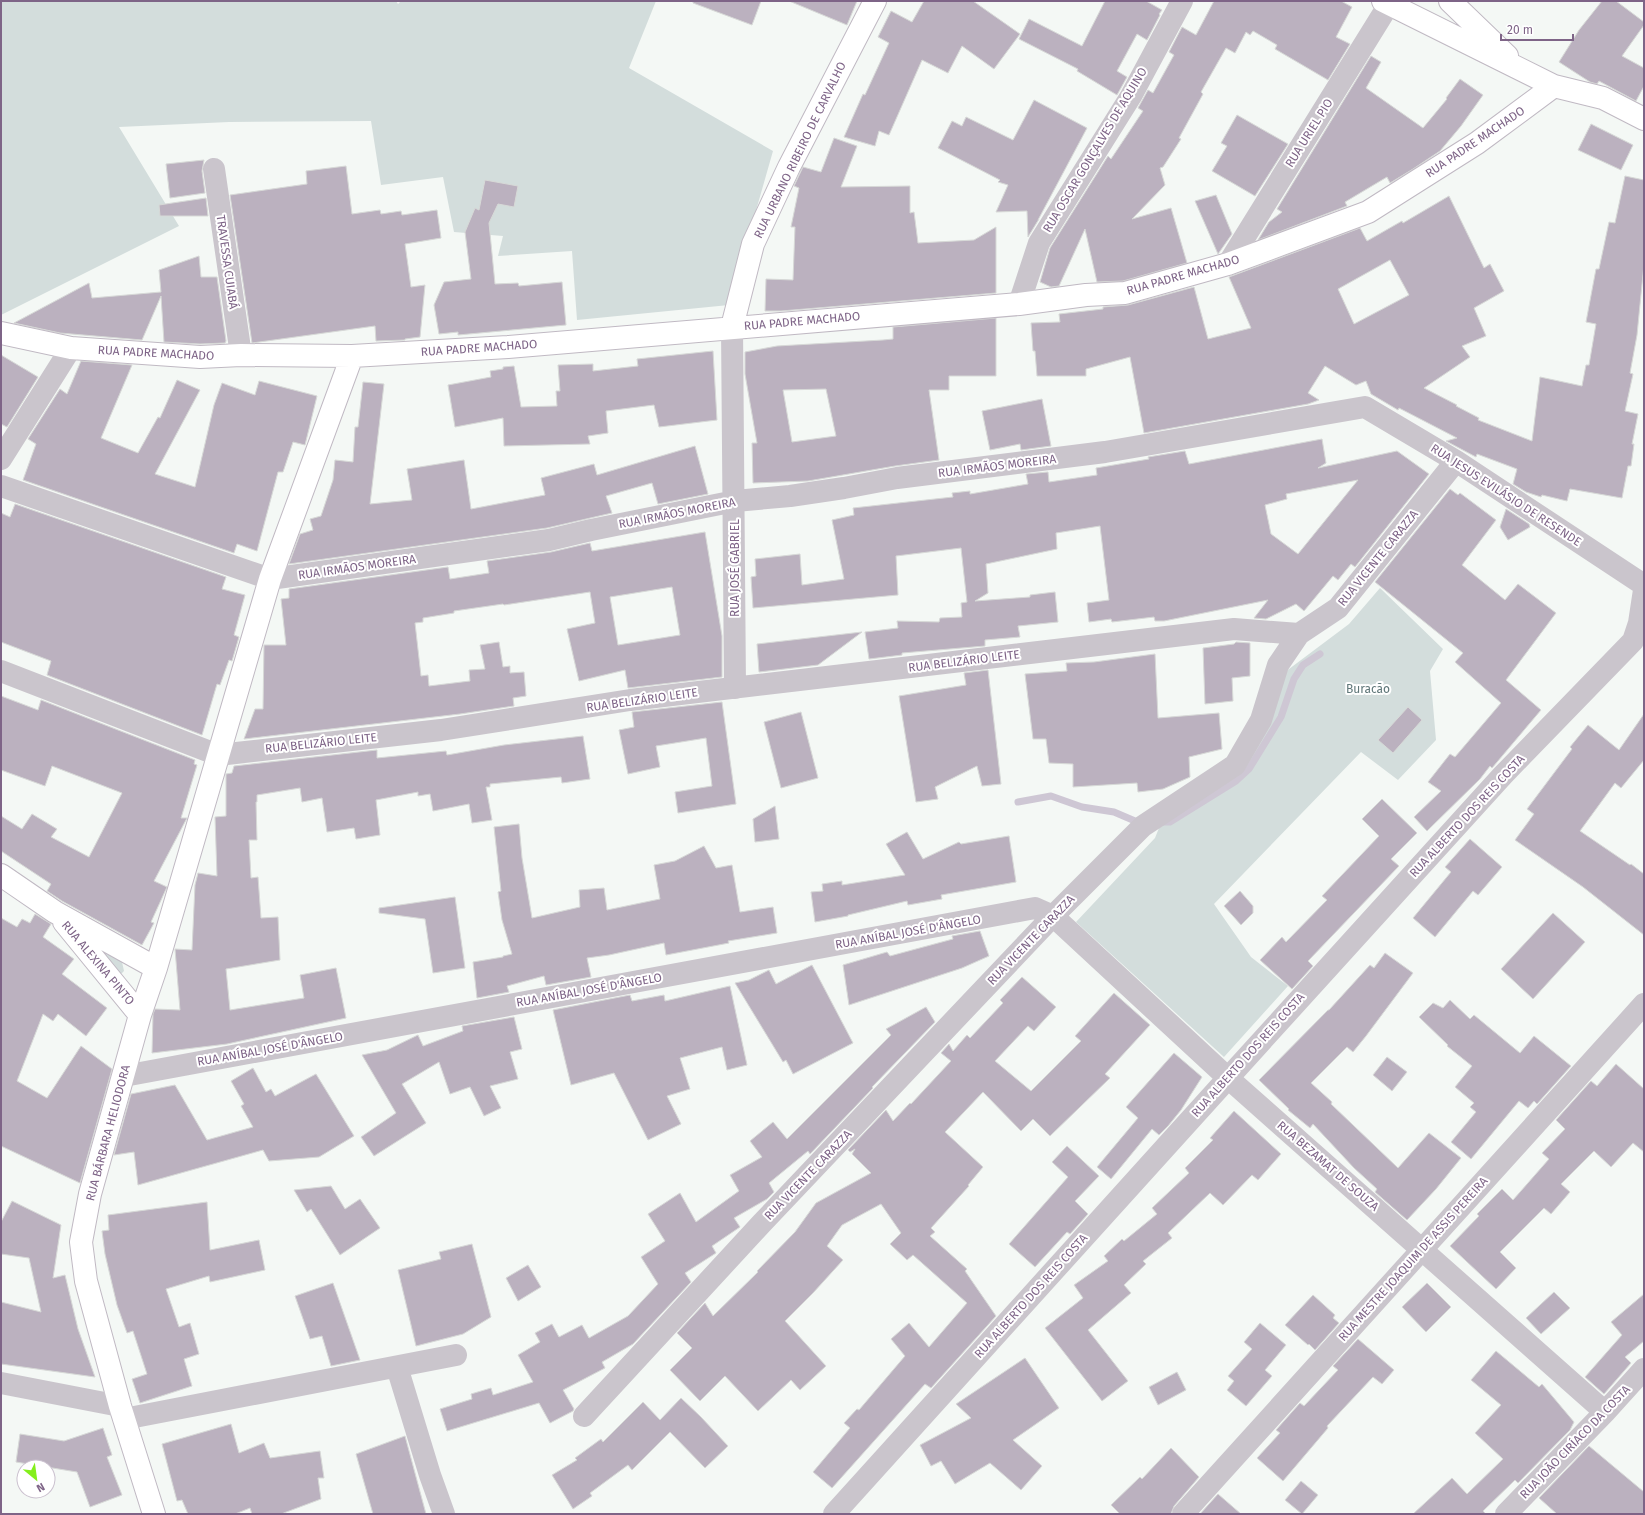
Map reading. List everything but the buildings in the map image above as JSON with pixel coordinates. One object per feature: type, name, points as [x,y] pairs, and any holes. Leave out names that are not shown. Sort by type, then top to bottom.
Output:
[{"type":"street","name":"RUA URBANO RIBEIRO DE CARVALHO","points":[[732,327],[753,244],[793,160],[875,1]]},
{"type":"street","name":"RUA OSCAR GONÇALVES DE AQUINO","points":[[1019,304],[1039,243],[1131,96],[1182,1]]},
{"type":"street","points":[[1450,1],[1521,70]]},
{"type":"street","points":[[1387,2],[1554,86],[1603,98],[1644,119]]},
{"type":"street","name":"RUA URIEL PIO","points":[[1228,264],[1387,2]]},
{"type":"street","name":"RUA PADRE MACHADO","points":[[1,333],[71,348],[200,358],[241,355],[352,356],[508,347],[1019,304],[1086,295],[1125,292],[1228,264],[1368,212],[1477,143],[1554,86]]},
{"type":"street","name":"TRAVESSA CUIABÁ","points":[[214,170],[241,355]]},
{"type":"street","name":"RUA JOSÉ GABRIEL","points":[[732,327],[735,501],[735,688]]},
{"type":"street","points":[[1,459],[71,348]]},
{"type":"street","name":"RUA BÁRBARA HELIODORA","points":[[154,1514],[122,1412],[86,1281],[81,1242],[90,1194],[140,1015],[156,968],[270,579],[352,356]]},
{"type":"street","name":"RUA IRMÃOS MOREIRA","points":[[1,486],[270,579],[549,540],[735,501],[790,496],[898,478],[1105,452],[1365,407]]},
{"type":"street","name":"RUA JESUS EVILÁSIO DE RESENDE","points":[[1365,407],[1456,461],[1644,585]]},
{"type":"street","name":"RUA VICENTE CARAZZA","points":[[584,1416],[762,1223],[1053,916],[1143,826],[1235,765],[1261,720],[1278,665],[1299,634],[1338,608],[1456,461]]},
{"type":"street","name":"RUA ALBERTO DOS REIS COSTA","points":[[834,1514],[1503,775],[1633,641],[1640,623],[1644,590]]},
{"type":"street","name":"RUA BELIZÁRIO LEITE","points":[[1,671],[218,754],[441,730],[630,700],[1234,629],[1299,634]]},
{"type":"street","name":"RUA ALEXINA PINTO","points":[[1,875],[55,912],[156,968]]},
{"type":"street","name":"RUA ANÍBAL JOSÉ D'ÂNGELO","points":[[124,1076],[1035,908],[1053,916]]},
{"type":"street","name":"RUA ALEXINA PINTO","points":[[55,912],[140,1015]]},
{"type":"street","name":"RUA BEZAMAT DE SOUZA","points":[[1053,916],[1228,1078],[1605,1412]]},
{"type":"street","name":"RUA MESTRE JOAQUIM DE ASSIS PEREIRA","points":[[1183,1514],[1644,1004]]},
{"type":"street","points":[[1,1383],[122,1412],[397,1367],[456,1355]]},
{"type":"street","points":[[397,1367],[430,1475],[444,1514]]},
{"type":"street","name":"RUA JOÃO CIRÍACO DA COSTA","points":[[1506,1514],[1605,1412],[1644,1369]]},
{"type":"green space","points":[[1,1],[396,1],[398,4],[401,1],[656,1],[629,68],[773,151],[729,305],[577,320],[572,251],[498,256],[503,236],[454,232],[443,177],[381,185],[371,121],[229,122],[119,127],[179,226],[1,315]]},
{"type":"green space","name":"Buracão","points":[[1380,588],[1443,649],[1430,671],[1436,740],[1398,780],[1361,752],[1214,904],[1251,957],[1288,986],[1224,1057],[1076,922],[1155,838],[1159,828],[1236,773],[1285,672],[1349,624]]},
{"type":"green space","points":[[88,944],[122,962],[124,971],[118,975]]},
{"type":"waterway","points":[[1160,822],[1170,822],[1236,781],[1249,769],[1281,717],[1294,679],[1303,665],[1320,654]]},
{"type":"waterway","points":[[1018,802],[1051,796],[1082,807],[1114,812],[1135,821],[1141,821]]}]
